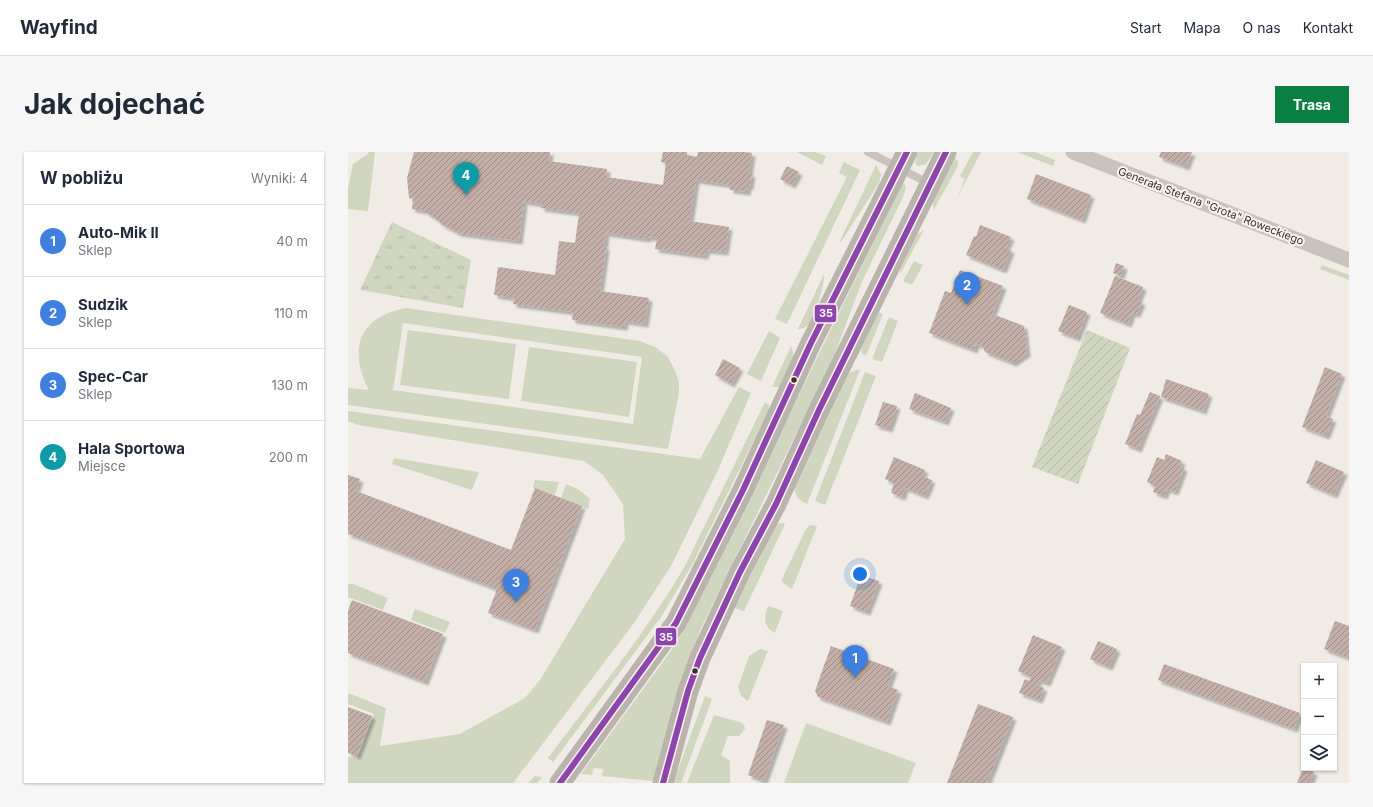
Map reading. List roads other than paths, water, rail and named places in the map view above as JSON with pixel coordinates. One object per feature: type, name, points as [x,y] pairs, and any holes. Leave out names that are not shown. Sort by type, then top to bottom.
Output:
[{"type":"street","points":[[663,783],[688,691],[702,653],[740,572],[776,504],[819,410],[946,152]]},
{"type":"street","name":"Generała Stefana \"Grota\" Roweckiego","points":[[1073,152],[1349,260]]},
{"type":"street","points":[[560,783],[676,623],[743,490],[810,345],[903,160]]},
{"type":"lane","points":[[868,152],[903,160],[930,184]]},
{"type":"place","name":"Hala Sportowa","points":[[466,195]]},
{"type":"place","name":"Sudzik","points":[[967,305]]},
{"type":"place","name":"Spec-Car","points":[[516,602]]},
{"type":"place","name":"Auto-Mik II","points":[[855,678]]}]
